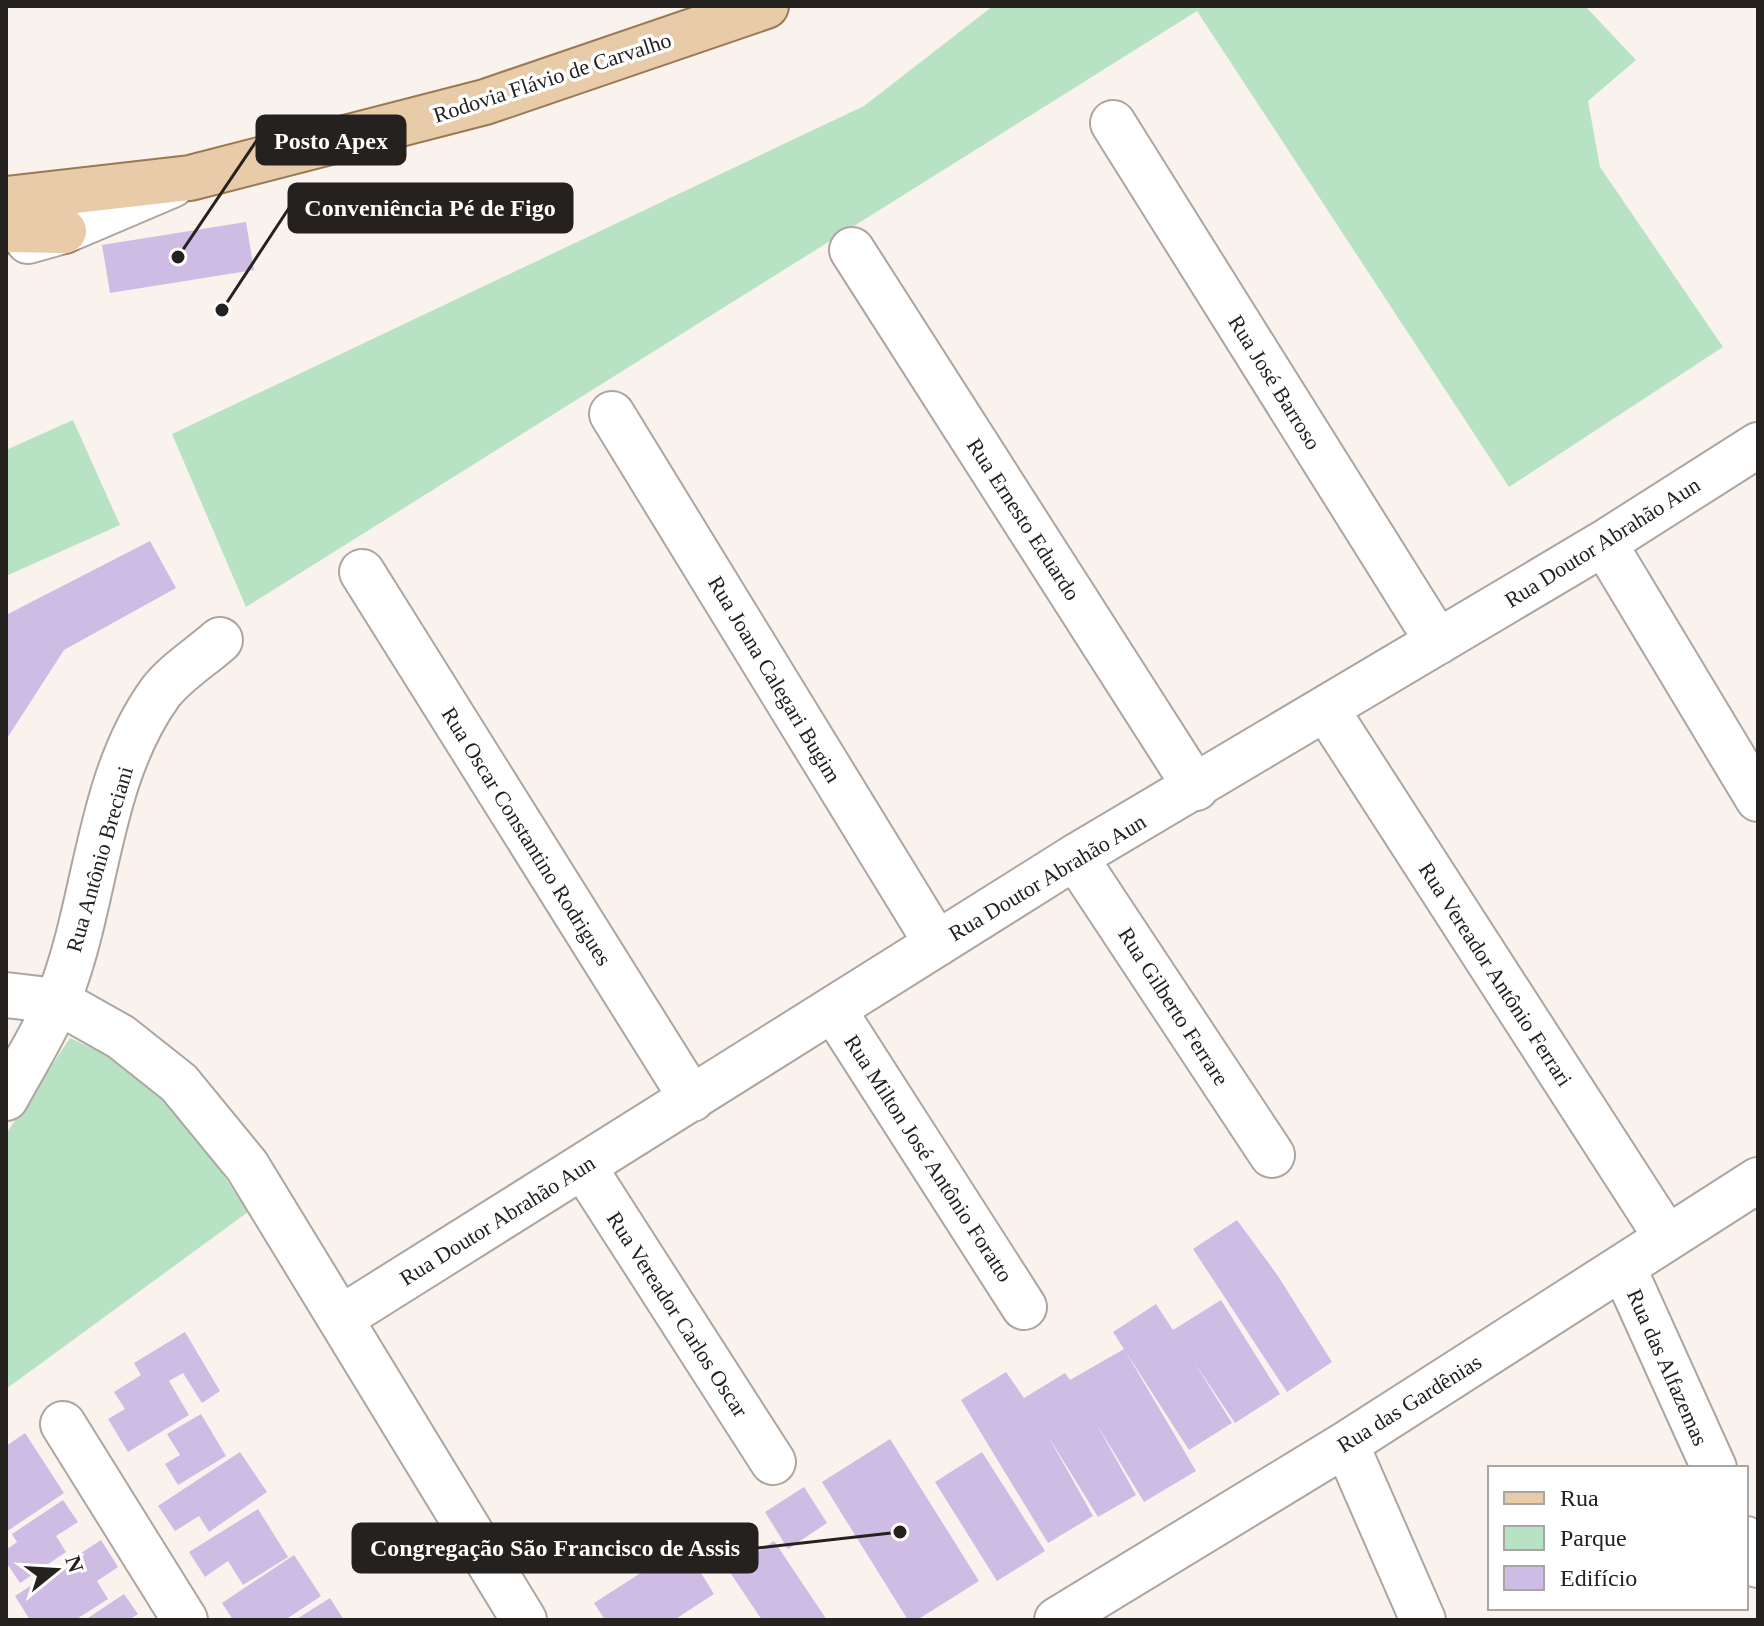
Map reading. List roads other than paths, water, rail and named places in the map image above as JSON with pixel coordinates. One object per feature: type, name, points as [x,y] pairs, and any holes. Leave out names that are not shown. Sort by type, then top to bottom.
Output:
[{"type":"main road","name":"Rodovia Flávio de Carvalho","points":[[6,199],[190,178],[485,102],[766,6]]},
{"type":"main road","points":[[6,230],[64,231]]},
{"type":"street","name":"Rua José Barroso","points":[[1113,123],[1438,642]]},
{"type":"street","points":[[6,246],[64,231],[190,178]]},
{"type":"street","name":"Rua Ernesto Eduardo","points":[[852,250],[1196,788]]},
{"type":"street","name":"Rua Joana Calegari Bugim","points":[[612,414],[937,944]]},
{"type":"street","name":"Rua Doutor Abrahão Aun","points":[[341,1318],[1075,857],[1196,788],[1604,543],[1758,445]]},
{"type":"street","points":[[1604,543],[1758,799]]},
{"type":"street","name":"Rua Oscar Constantino Rodrigues","points":[[362,572],[692,1099]]},
{"type":"street","name":"Rua Antônio Breciani","points":[[6,1098],[57,1001],[91,893],[113,793],[141,724],[162,691],[220,640]]},
{"type":"street","name":"Rua Vereador Antônio Ferrari","points":[[1326,709],[1667,1238]]},
{"type":"street","name":"Rua Gilberto Ferrare","points":[[1075,857],[1272,1155]]},
{"type":"street","points":[[6,995],[57,1001],[121,1037],[179,1083],[247,1166],[341,1318],[505,1613]]},
{"type":"street","name":"Rua Milton José Antônio Foratto","points":[[833,1009],[1024,1307]]},
{"type":"street","name":"Rua Vereador Carlos Oscar","points":[[583,1166],[773,1462]]},
{"type":"street","name":"Rua das Gardênias","points":[[1057,1620],[1346,1444],[1758,1180]]},
{"type":"street","name":"Rua das Alfazemas","points":[[1623,1267],[1713,1466]]},
{"type":"street","points":[[63,1424],[185,1620]]},
{"type":"street","points":[[1346,1444],[1423,1620]]},
{"type":"street","points":[[1748,1543],[1758,1565]]},
{"type":"place","name":"Posto Apex","points":[[178,257]]},
{"type":"place","name":"Conveniência Pé de Figo","points":[[222,310]]},
{"type":"place","name":"Congregação São Francisco de Assis","points":[[900,1532]]}]
